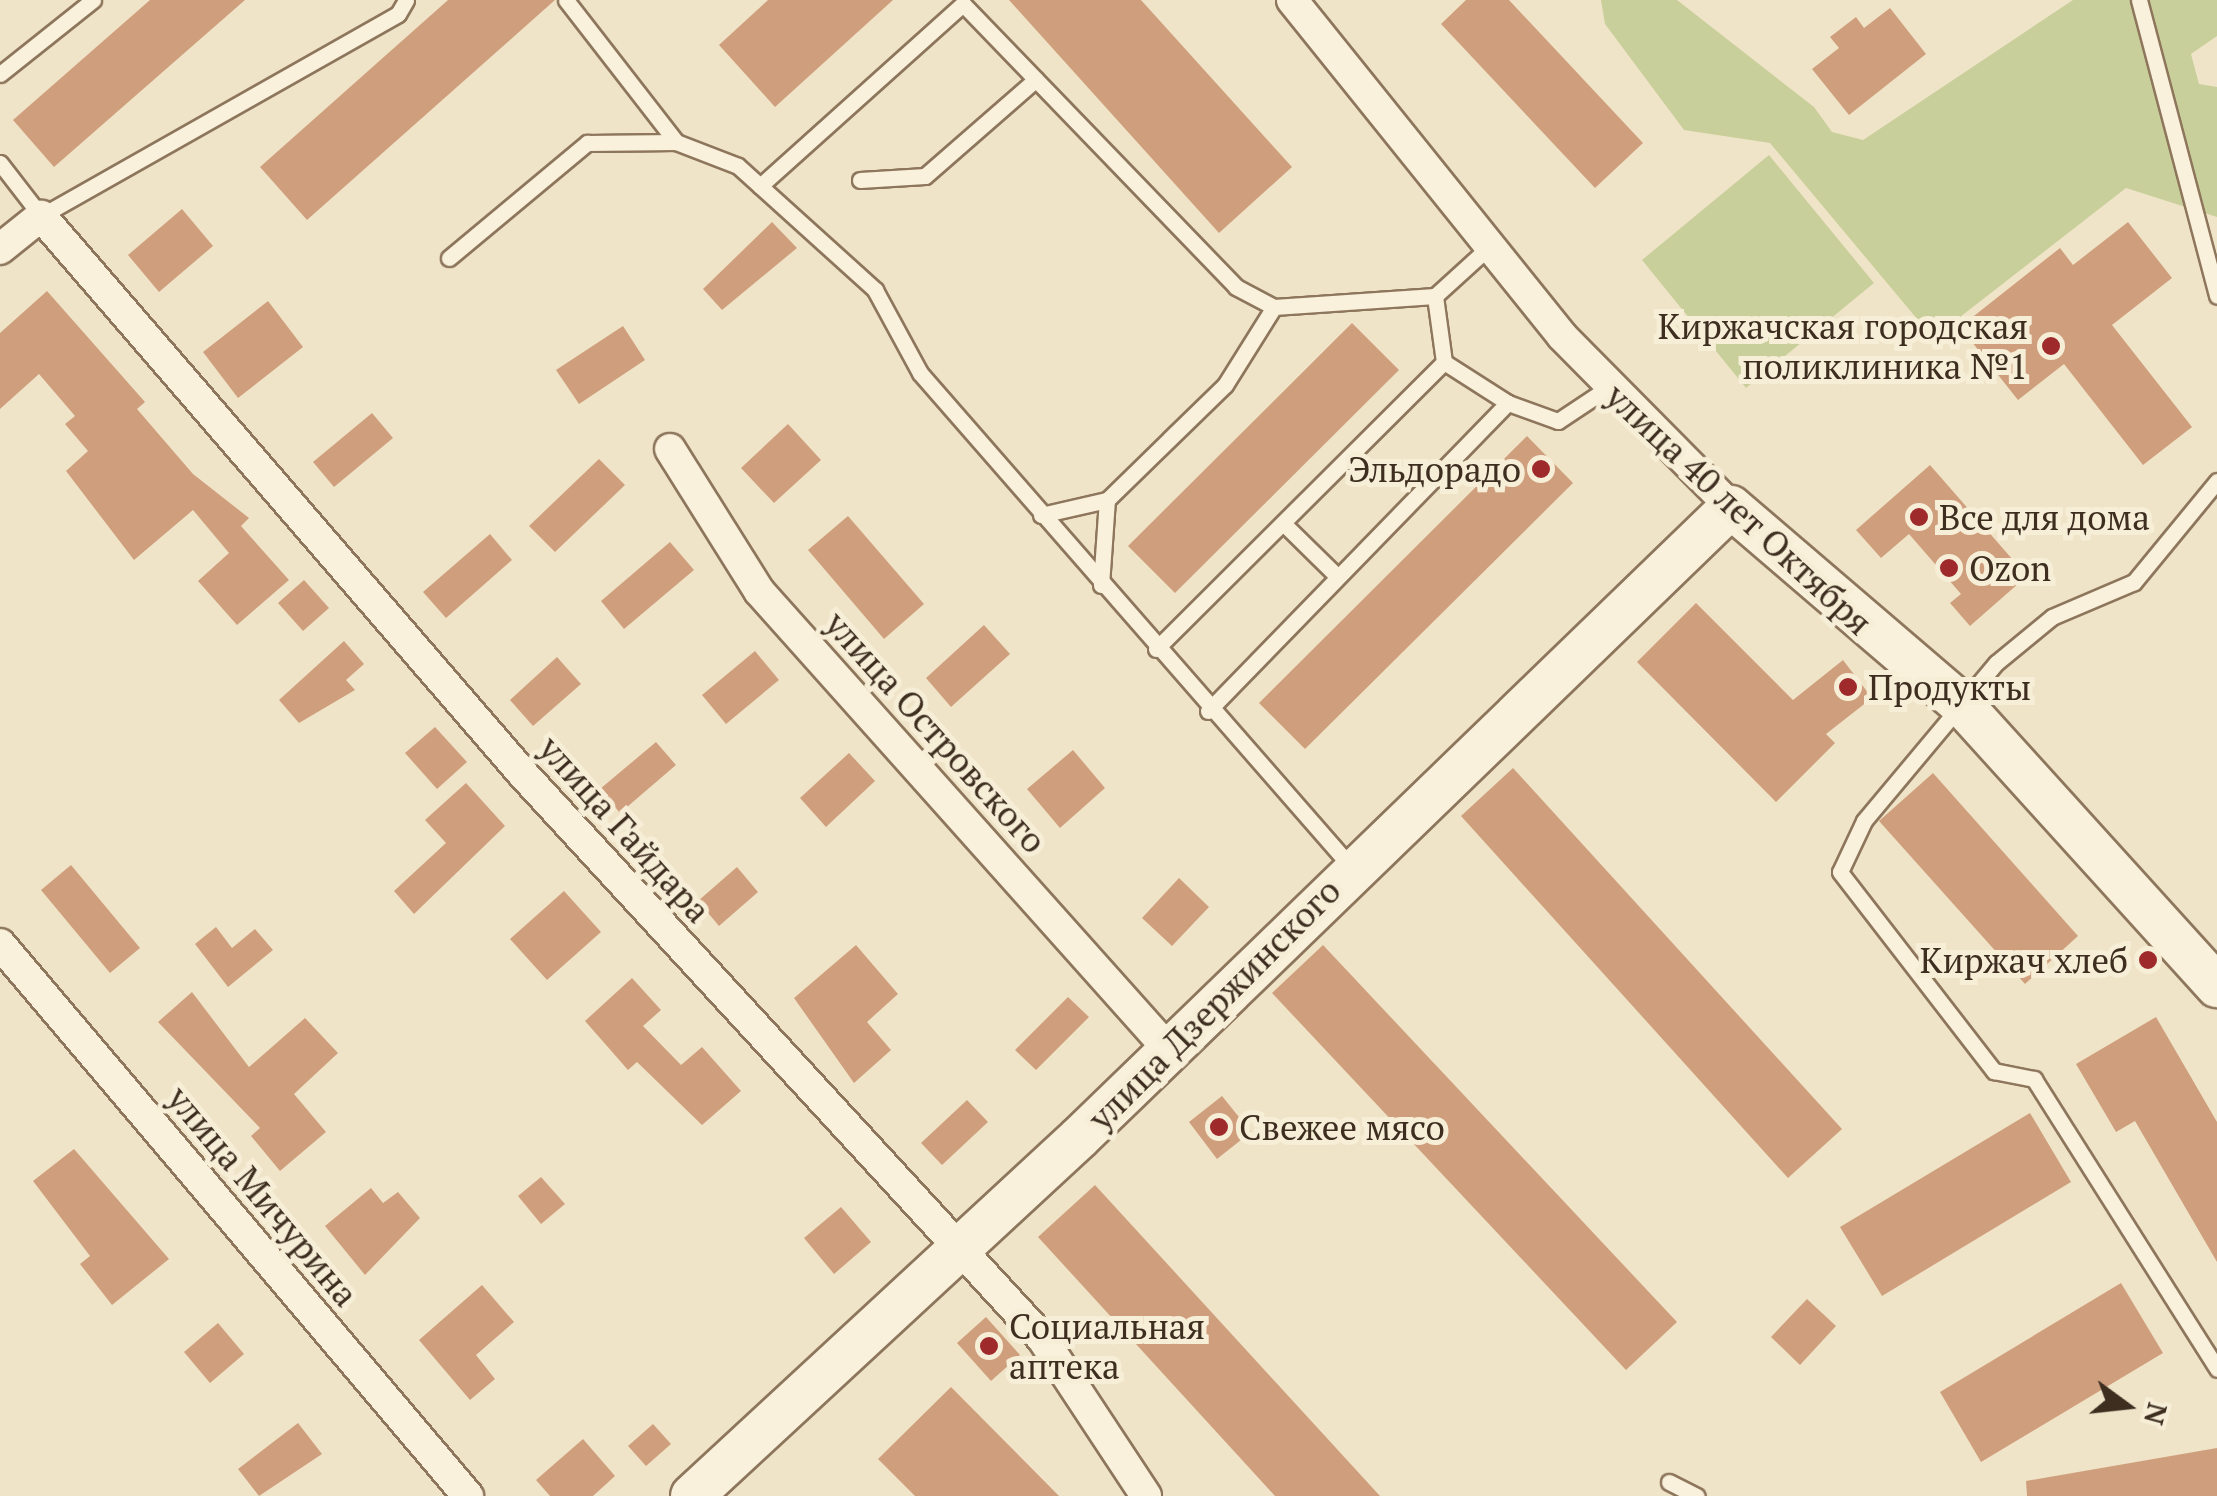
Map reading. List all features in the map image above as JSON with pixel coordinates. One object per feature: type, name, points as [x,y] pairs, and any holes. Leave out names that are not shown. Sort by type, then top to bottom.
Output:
[{"type":"street","name":"улица 40 лет Октября","points":[[1292,0],[1608,387],[1731,507],[1964,706],[2217,986]]},
{"type":"street","points":[[0,249],[41,216]]},
{"type":"street","name":"улица Гайдара","points":[[41,216],[524,774],[1042,1338],[1146,1496]]},
{"type":"street","name":"улица Островского","points":[[670,449],[759,592],[1168,1049]]},
{"type":"street","name":"улица Дзержинского","points":[[692,1496],[958,1250],[1731,507]]},
{"type":"street","name":"улица Мичурина","points":[[0,944],[468,1496]]},
{"type":"lane","points":[[0,74],[92,0]]},
{"type":"lane","points":[[0,163],[41,216],[381,24],[406,0]]},
{"type":"lane","points":[[566,0],[676,142]]},
{"type":"lane","points":[[2139,0],[2217,296]]},
{"type":"lane","points":[[760,186],[963,4],[1236,287],[1274,307],[1435,296],[1490,246]]},
{"type":"lane","points":[[860,180],[924,176],[1036,79]]},
{"type":"lane","points":[[449,258],[587,143],[676,142],[738,166],[875,290],[920,373],[1208,711],[1352,868]]},
{"type":"lane","points":[[1435,296],[1444,362],[1508,403],[1558,422],[1608,387]]},
{"type":"lane","points":[[1041,515],[1107,500],[1225,386],[1274,307]]},
{"type":"lane","points":[[1156,650],[1444,362]]},
{"type":"lane","points":[[1208,711],[1508,403]]},
{"type":"lane","points":[[2217,481],[2134,582],[2052,616],[1996,663],[1964,706],[1864,821],[1840,872],[1994,1071],[2034,1079],[2217,1368]]},
{"type":"lane","points":[[1101,585],[1107,500]]},
{"type":"lane","points":[[1285,525],[1338,577]]},
{"type":"lane","points":[[1669,1482],[1697,1496]]},
{"type":"green space","points":[[1601,0],[1677,0],[1814,107],[1832,132],[1863,140],[2073,0],[2217,0],[2217,36],[2191,54],[2199,84],[2217,87],[2217,217],[2126,188],[1933,338],[1770,143],[1684,130],[1605,24]]},
{"type":"green space","points":[[1769,155],[1874,283],[1746,388],[1642,260]]},
{"type":"building","points":[[150,0],[245,0],[54,167],[13,120]]},
{"type":"building","points":[[448,0],[555,0],[307,220],[260,167]]},
{"type":"building","points":[[768,0],[893,0],[775,107],[719,45]]},
{"type":"building","points":[[1009,0],[1141,0],[1292,167],[1219,233]]},
{"type":"building","points":[[1466,0],[1509,0],[1643,143],[1595,188],[1441,24]]},
{"type":"building","points":[[1890,8],[1926,54],[1849,115],[1812,69],[1839,48],[1830,37],[1856,17],[1864,28]]},
{"type":"building","points":[[182,209],[213,246],[159,292],[128,255]]},
{"type":"building","points":[[772,222],[797,248],[722,310],[703,289]]},
{"type":"building","name":"Киржачская городская поликлиника №1","points":[[2128,222],[2172,278],[2112,325],[2192,427],[2143,465],[2064,364],[2018,400],[1960,327],[2060,248],[2073,265]]},
{"type":"building","points":[[47,291],[145,402],[137,409],[193,474],[249,518],[241,526],[289,580],[237,625],[198,581],[229,553],[193,510],[134,560],[66,471],[88,451],[65,424],[75,416],[39,374],[0,409],[0,333]]},
{"type":"building","points":[[268,301],[303,347],[238,398],[203,352]]},
{"type":"building","points":[[1352,323],[1399,370],[1175,593],[1128,546]]},
{"type":"building","points":[[623,326],[645,360],[579,404],[556,370]]},
{"type":"building","points":[[372,413],[393,438],[334,487],[313,462]]},
{"type":"building","points":[[788,424],[821,460],[774,503],[741,468]]},
{"type":"building","points":[[1527,436],[1573,483],[1305,749],[1259,703]]},
{"type":"building","points":[[599,459],[625,485],[555,552],[529,526]]},
{"type":"building","points":[[1930,465],[2027,576],[1970,626],[1950,603],[1961,594],[1909,534],[1881,558],[1856,530]]},
{"type":"building","points":[[848,516],[924,604],[884,639],[808,550]]},
{"type":"building","points":[[490,534],[512,560],[446,618],[423,592]]},
{"type":"building","points":[[670,542],[694,570],[624,629],[601,601]]},
{"type":"building","points":[[304,580],[329,608],[303,631],[278,603]]},
{"type":"building","points":[[1696,603],[1793,700],[1843,660],[1872,698],[1826,734],[1835,743],[1776,802],[1637,662]]},
{"type":"building","points":[[984,625],[1010,654],[951,707],[926,678]]},
{"type":"building","points":[[344,641],[364,664],[346,680],[355,690],[299,723],[279,700]]},
{"type":"building","points":[[755,651],[779,680],[726,724],[702,695]]},
{"type":"building","points":[[557,657],[581,684],[533,726],[510,700]]},
{"type":"building","points":[[435,727],[467,762],[437,789],[405,753]]},
{"type":"building","points":[[656,742],[676,765],[620,813],[600,789]]},
{"type":"building","points":[[1073,750],[1105,788],[1060,828],[1027,789]]},
{"type":"building","points":[[849,753],[875,781],[826,827],[800,798]]},
{"type":"building","points":[[1513,768],[1842,1129],[1788,1178],[1461,816]]},
{"type":"building","points":[[1933,773],[2078,936],[2025,984],[1879,821]]},
{"type":"building","points":[[466,783],[505,826],[414,914],[394,891],[446,843],[425,820]]},
{"type":"building","points":[[71,865],[140,948],[110,973],[41,890]]},
{"type":"building","points":[[737,867],[758,892],[719,926],[698,901]]},
{"type":"building","points":[[1179,878],[1209,907],[1172,946],[1142,918]]},
{"type":"building","points":[[564,891],[601,932],[547,980],[510,939]]},
{"type":"building","points":[[216,927],[232,948],[255,929],[273,950],[228,987],[195,944]]},
{"type":"building","points":[[856,945],[898,994],[867,1022],[891,1050],[854,1083],[794,998]]},
{"type":"building","points":[[1323,945],[1677,1322],[1626,1370],[1272,993]]},
{"type":"building","points":[[632,978],[661,1010],[643,1026],[681,1065],[702,1047],[741,1091],[702,1125],[637,1062],[628,1070],[585,1021]]},
{"type":"building","points":[[192,992],[249,1067],[305,1018],[338,1053],[294,1094],[326,1132],[280,1171],[251,1136],[260,1128],[158,1022]]},
{"type":"building","points":[[1068,997],[1089,1017],[1036,1070],[1015,1050]]},
{"type":"building","points":[[2156,1017],[2217,1122],[2217,1262],[2135,1121],[2116,1132],[2076,1064]]},
{"type":"building","points":[[1222,1096],[1251,1132],[1217,1159],[1189,1122]]},
{"type":"building","points":[[967,1100],[988,1122],[942,1165],[921,1143]]},
{"type":"building","points":[[2030,1113],[2071,1182],[1882,1296],[1840,1227]]},
{"type":"building","points":[[74,1149],[169,1259],[112,1305],[80,1264],[90,1256],[33,1181]]},
{"type":"building","points":[[541,1177],[565,1204],[541,1224],[518,1196]]},
{"type":"building","points":[[1095,1185],[1380,1496],[1275,1496],[1038,1237]]},
{"type":"building","points":[[371,1188],[383,1203],[398,1192],[420,1218],[365,1275],[325,1226]]},
{"type":"building","points":[[841,1207],[871,1242],[834,1274],[804,1238]]},
{"type":"building","points":[[2121,1283],[2163,1353],[1981,1462],[1940,1392]]},
{"type":"building","points":[[482,1285],[514,1322],[476,1355],[495,1379],[470,1400],[419,1340]]},
{"type":"building","points":[[1807,1299],[1836,1326],[1800,1365],[1771,1337]]},
{"type":"building","points":[[986,1317],[1020,1355],[991,1381],[957,1343]]},
{"type":"building","points":[[218,1323],[244,1354],[210,1383],[184,1352]]},
{"type":"building","points":[[951,1387],[1059,1496],[915,1496],[878,1459]]},
{"type":"building","points":[[298,1423],[322,1454],[259,1496],[238,1469]]},
{"type":"building","points":[[653,1424],[671,1444],[646,1466],[628,1446]]},
{"type":"building","points":[[583,1439],[615,1476],[593,1496],[550,1496],[536,1480]]},
{"type":"building","points":[[2217,1448],[2217,1496],[2027,1496],[2026,1481]]},
{"type":"place","name":"Киржачская городская поликлиника №1","points":[[2051,346]]},
{"type":"place","name":"Эльдорадо","points":[[1541,469]]},
{"type":"place","name":"Все для дома","points":[[1919,517]]},
{"type":"place","name":"Ozon","points":[[1949,568]]},
{"type":"place","name":"Продукты","points":[[1848,687]]},
{"type":"place","name":"Киржач хлеб","points":[[2148,960]]},
{"type":"place","name":"Свежее мясо","points":[[1219,1127]]},
{"type":"place","name":"Социальная аптека","points":[[989,1346]]}]
